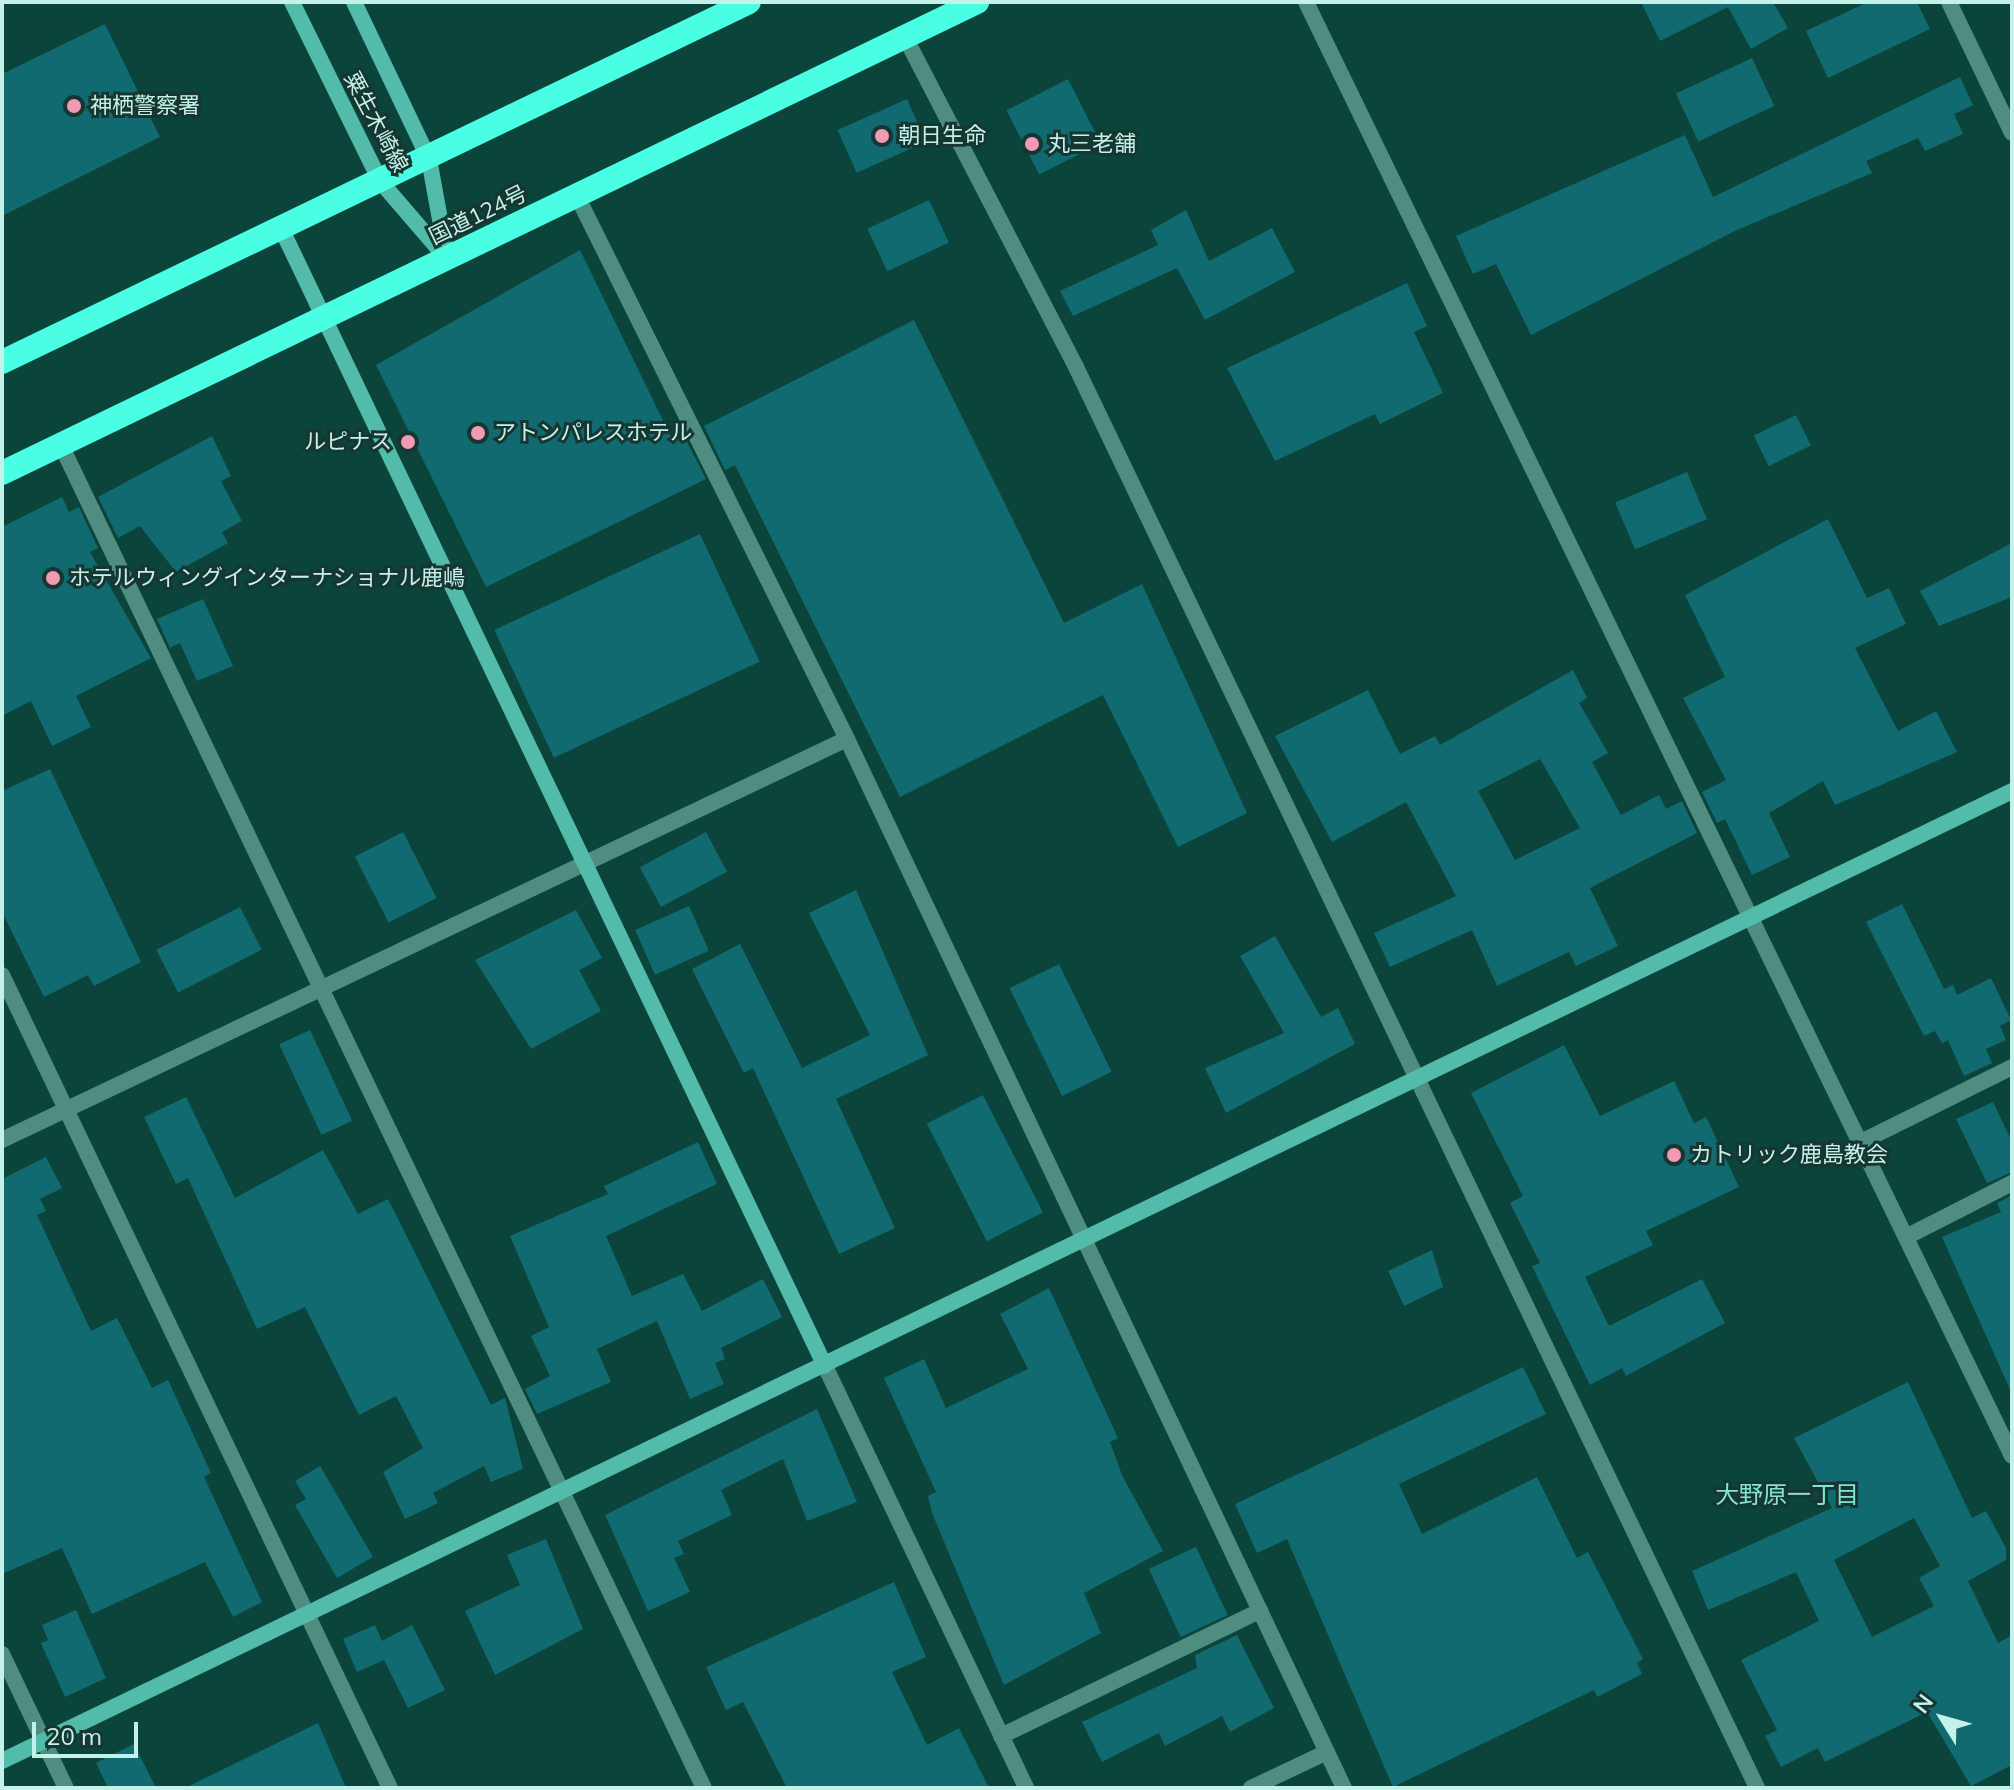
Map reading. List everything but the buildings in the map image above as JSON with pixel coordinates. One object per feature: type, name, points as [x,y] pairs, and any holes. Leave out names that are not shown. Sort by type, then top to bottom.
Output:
[{"type":"highway","points":[[2,362],[429,159],[749,2]]},
{"type":"highway","name":"国道124号","points":[[2,473],[977,2]]},
{"type":"street","name":"粟生木崎線","points":[[292,2],[380,181],[447,259]]},
{"type":"street","name":"粟生木崎線","points":[[354,2],[429,159],[447,259]]},
{"type":"street","points":[[1306,2],[2012,1456]]},
{"type":"street","points":[[1949,2],[2012,133]]},
{"type":"street","points":[[905,37],[1076,367],[1757,1788]]},
{"type":"street","points":[[577,196],[847,739],[1344,1788]]},
{"type":"street","points":[[281,228],[579,863],[825,1366],[1026,1788]]},
{"type":"street","points":[[61,445],[324,985],[704,1788]]},
{"type":"street","points":[[2,1140],[579,863],[847,739]]},
{"type":"street","points":[[2,1761],[1085,1240],[1417,1084],[2012,791]]},
{"type":"street","points":[[2,975],[390,1788]]},
{"type":"street","points":[[1861,1142],[2012,1067]]},
{"type":"street","points":[[1906,1237],[2012,1183]]},
{"type":"street","points":[[1001,1736],[1260,1611]]},
{"type":"street","points":[[2,1654],[66,1788]]},
{"type":"street","points":[[1251,1788],[1327,1752]]},
{"type":"place","name":"神栖警察署","points":[[74,106]]},
{"type":"place","name":"朝日生命","points":[[882,136]]},
{"type":"place","name":"丸三老舗","points":[[1032,144]]},
{"type":"place","name":"アトンパレスホテル","points":[[478,433]]},
{"type":"place","name":"ルピナス","points":[[408,442]]},
{"type":"place","name":"ホテルウィングインターナショナル鹿嶋","points":[[53,578]]},
{"type":"place","name":"カトリック鹿島教会","points":[[1674,1155]]},
{"type":"district","name":"大野原一丁目","points":[[1787,1495]]}]
